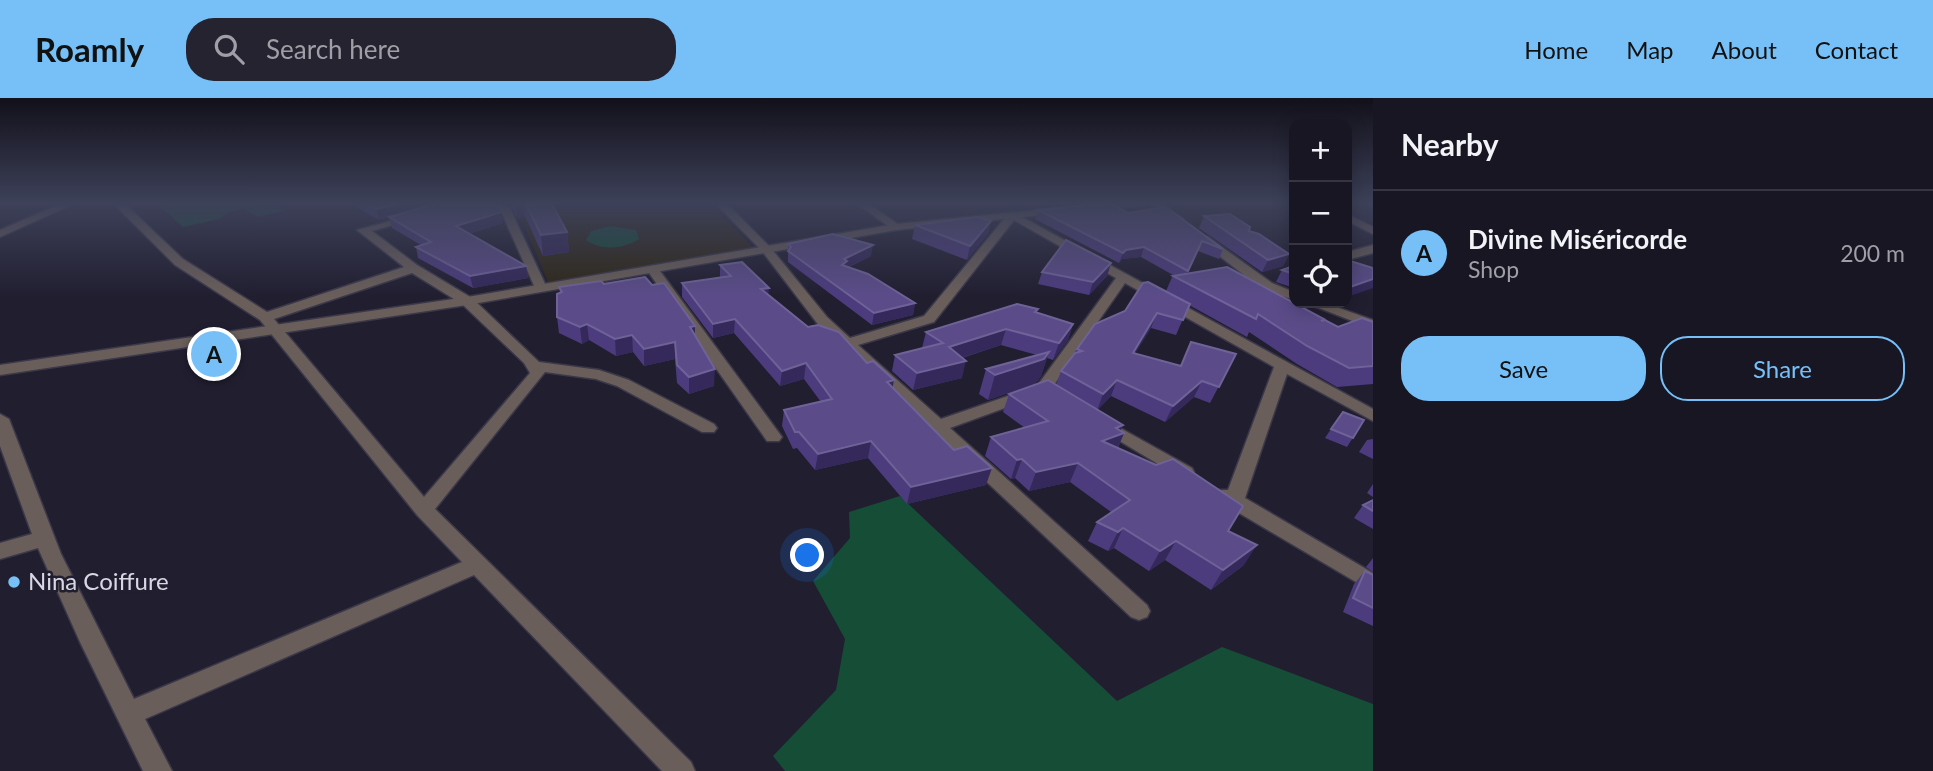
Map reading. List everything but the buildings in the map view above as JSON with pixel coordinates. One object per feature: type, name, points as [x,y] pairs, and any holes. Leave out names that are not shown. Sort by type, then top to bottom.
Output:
[{"type":"street","points":[[149,233],[178,262],[271,324],[424,510],[681,771]]},
{"type":"street","points":[[367,233],[413,268],[467,301],[535,366],[538,373],[424,510]]},
{"type":"street","points":[[516,233],[541,288]]},
{"type":"street","points":[[750,233],[766,249],[821,320],[1139,611]]},
{"type":"street","points":[[0,370],[271,324],[467,301],[858,233]]},
{"type":"street","points":[[848,344],[929,319],[998,233]]},
{"type":"street","points":[[1046,233],[1373,416]]},
{"type":"street","points":[[1196,233],[1267,286],[1289,294]]},
{"type":"street","points":[[1352,255],[1373,249]]},
{"type":"street","points":[[271,324],[413,268]]},
{"type":"street","points":[[653,270],[774,437]]},
{"type":"street","points":[[1258,280],[1282,273]]},
{"type":"street","points":[[938,426],[1049,392],[1123,277]]},
{"type":"street","points":[[1327,308],[1373,325]]},
{"type":"street","points":[[535,366],[598,376],[623,383],[708,428]]},
{"type":"street","points":[[1234,501],[1282,366]]},
{"type":"street","points":[[1091,417],[1373,584]]},
{"type":"street","points":[[0,419],[3,442],[45,538],[128,714],[158,771]]},
{"type":"street","points":[[0,551],[45,538]]},
{"type":"street","points":[[128,714],[476,565]]},
{"type":"shaded area","points":[[528,233],[739,233],[757,252],[550,287]]},
{"type":"green space","points":[[590,233],[637,233],[639,239],[612,247],[598,246],[586,240]]},
{"type":"green space","points":[[900,496],[1117,701],[1222,647],[1373,704],[1373,771],[785,771],[773,756],[836,690],[845,639],[813,581],[850,538],[849,512]]},
{"type":"place","name":"Divine Miséricorde","points":[[214,354]]},
{"type":"place","name":"Nina Coiffure","points":[[14,582]]}]
